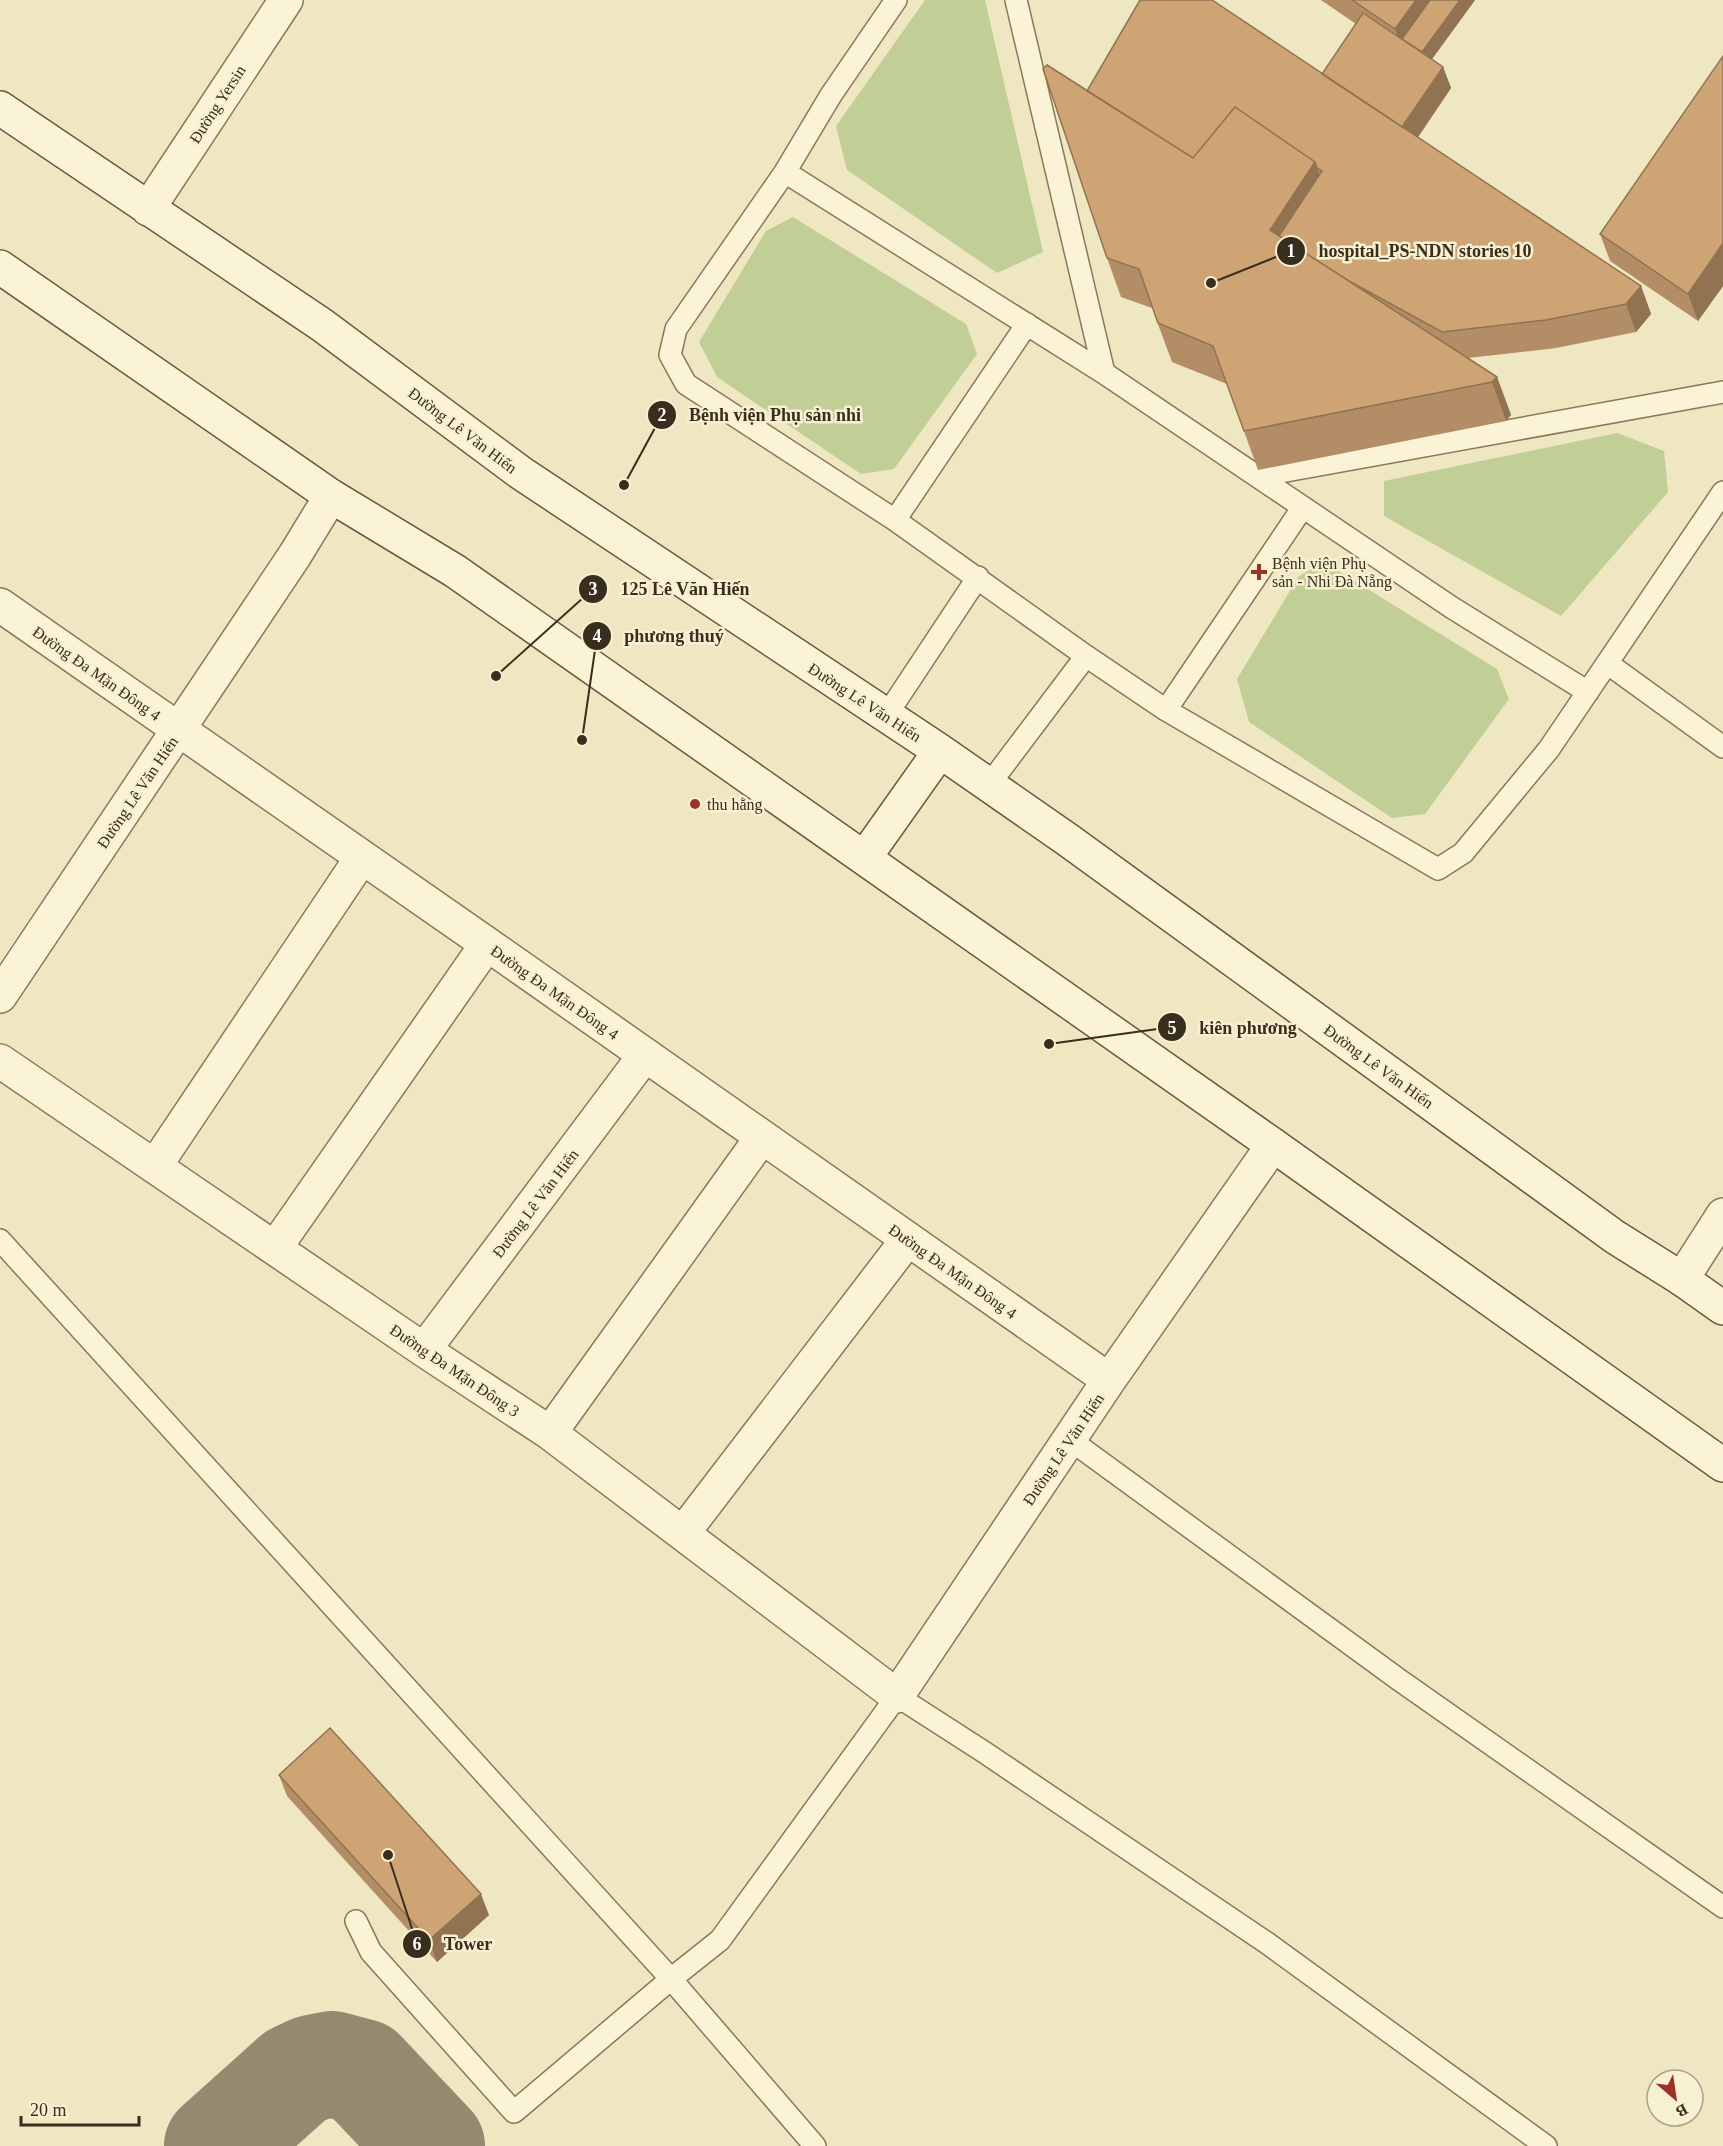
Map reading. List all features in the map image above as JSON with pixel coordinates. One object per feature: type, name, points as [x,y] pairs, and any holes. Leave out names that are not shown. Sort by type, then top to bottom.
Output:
[{"type":"street","name":"Đường Yersin","points":[[148,208],[286,0]]},
{"type":"street","name":"Đường Lê Văn Hiến","points":[[0,108],[322,326],[521,473],[940,751],[1077,847],[1615,1237],[1723,1308]]},
{"type":"street","points":[[0,267],[331,496],[455,571],[1273,1144],[1723,1465]]},
{"type":"street","name":"Đường Lê Văn Hiến","points":[[0,996],[295,555],[331,496]]},
{"type":"street","name":"Đường Đa Mặn Đông 4","points":[[0,605],[488,944],[1108,1380]]},
{"type":"street","points":[[865,857],[940,751]]},
{"type":"street","points":[[155,1166],[362,857]]},
{"type":"street","points":[[275,1248],[488,944]]},
{"type":"street","name":"Đường Lê Văn Hiến","points":[[424,1350],[645,1055]]},
{"type":"street","name":"Đường Đa Mặn Đông 3","points":[[0,1061],[424,1350],[550,1433],[897,1696]]},
{"type":"street","points":[[550,1433],[762,1137]]},
{"type":"street","name":"Đường Lê Văn Hiến","points":[[897,1696],[1108,1380],[1273,1144]]},
{"type":"street","points":[[1682,1279],[1723,1215]]},
{"type":"street","points":[[683,1533],[908,1239]]},
{"type":"lane","points":[[896,0],[831,96],[785,172],[676,329],[670,355],[686,384],[895,520],[1166,710],[1438,869],[1463,853],[1549,749],[1723,492]]},
{"type":"lane","points":[[1016,0],[1104,373]]},
{"type":"lane","points":[[785,172],[1104,373],[1451,607],[1588,692]]},
{"type":"lane","points":[[895,520],[1027,324]]},
{"type":"lane","points":[[1258,476],[1723,392]]},
{"type":"lane","points":[[1166,710],[1302,507]]},
{"type":"lane","points":[[886,716],[978,577]]},
{"type":"lane","points":[[988,786],[1086,656]]},
{"type":"lane","points":[[1607,663],[1723,747]]},
{"type":"lane","points":[[0,1240],[671,1978],[815,2146]]},
{"type":"lane","points":[[1069,1439],[1398,1679],[1723,1907]]},
{"type":"lane","points":[[356,1921],[371,1952],[514,2112],[671,1978],[720,1940],[897,1696],[1267,1943],[1546,2146]]},
{"type":"green space","points":[[925,0],[985,0],[1043,252],[997,273],[847,170],[836,126]]},
{"type":"green space","points":[[793,217],[966,324],[977,354],[894,469],[861,474],[717,377],[699,342],[766,231]]},
{"type":"green space","points":[[1617,433],[1664,451],[1668,492],[1561,616],[1384,516],[1384,481]]},
{"type":"green space","points":[[1324,562],[1497,669],[1509,699],[1425,814],[1392,818],[1249,722],[1237,679],[1299,576]]},
{"type":"building","points":[[1140,0],[1212,0],[1641,286],[1626,304],[1546,320],[1442,332],[1349,281],[1279,236],[1322,171],[1317,168],[1315,162],[1235,107],[1193,158],[1087,91]]},
{"type":"building","points":[[1352,0],[1416,0],[1395,29]]},
{"type":"building","points":[[1430,0],[1460,0],[1422,52],[1402,39]]},
{"type":"building","points":[[1363,13],[1443,67],[1402,127],[1322,74]]},
{"type":"building","points":[[1723,56],[1723,243],[1688,294],[1600,234]]},
{"type":"building","points":[[1047,65],[1193,158],[1235,107],[1315,162],[1270,230],[1497,377],[1492,382],[1244,431],[1213,346],[1158,323],[1139,269],[1107,258],[1043,69]]},
{"type":"building","points":[[330,1728],[481,1894],[429,1940],[279,1775]]},
{"type":"taxiway","points":[[217,2146],[295,2076],[312,2068],[332,2064],[362,2072],[432,2146]]},
{"type":"place","name":"hospital_PS-NDN stories 10","points":[[1211,283]]},
{"type":"place","name":"Bệnh viện Phụ sản nhi","points":[[624,485]]},
{"type":"place","name":"Bệnh viện Phụ sản - Nhi Đà Nẵng","points":[[1259,572]]},
{"type":"place","name":"125 Lê Văn Hiến","points":[[496,676]]},
{"type":"place","name":"phương thuý","points":[[582,740]]},
{"type":"place","name":"thu hằng","points":[[695,804]]},
{"type":"place","name":"kiên phương","points":[[1049,1044]]},
{"type":"place","name":"Tower","points":[[388,1855]]}]
